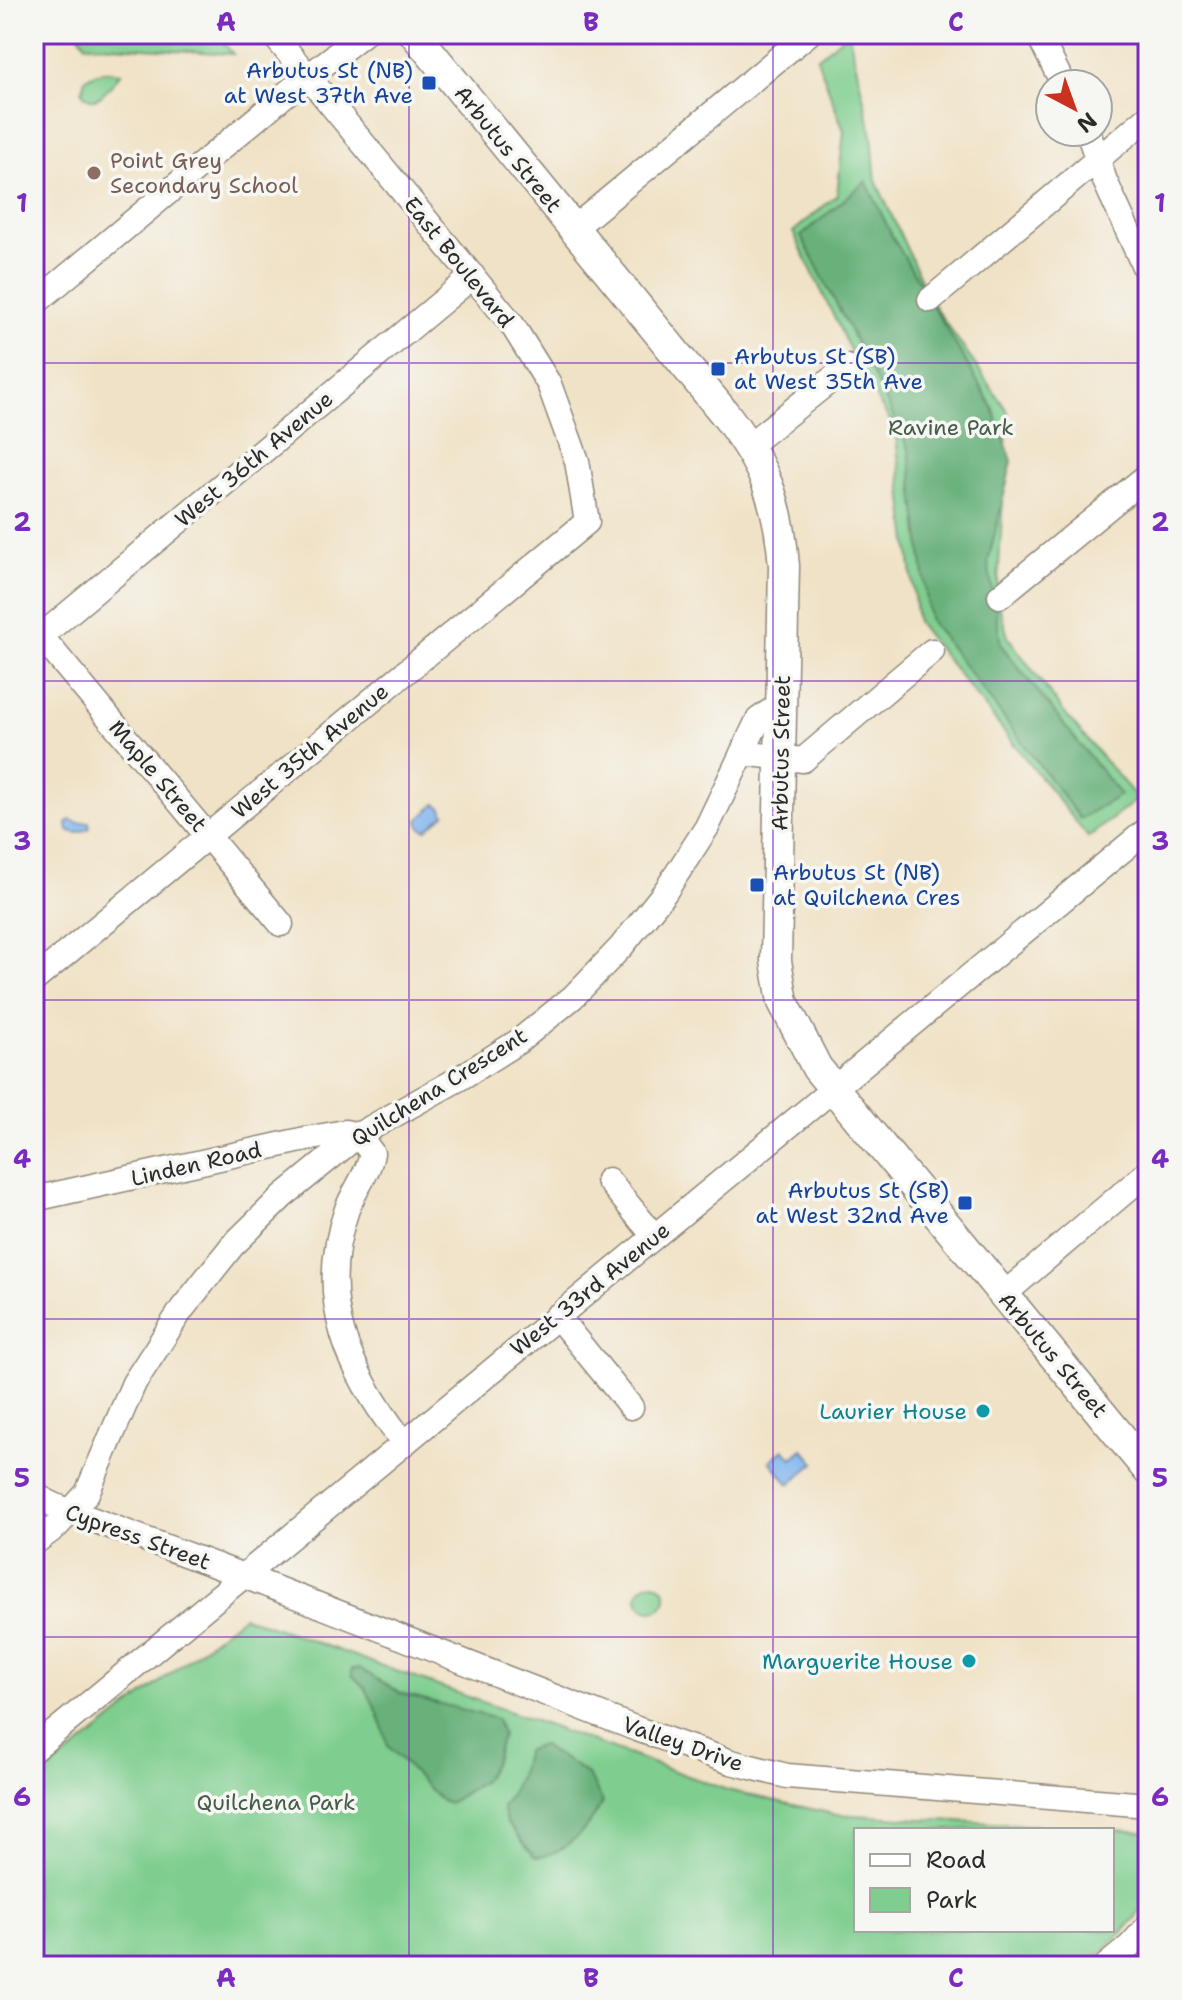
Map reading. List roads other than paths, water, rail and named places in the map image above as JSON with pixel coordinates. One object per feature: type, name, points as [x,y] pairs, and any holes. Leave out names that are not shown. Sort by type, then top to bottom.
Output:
[{"type":"main road","name":"Arbutus Street","points":[[415,34],[749,445],[771,490],[781,529],[784,566],[776,961],[783,1002],[814,1062],[833,1088],[1148,1470]]},
{"type":"street","name":"East Boulevard","points":[[273,34],[511,323],[549,384],[577,461],[587,522]]},
{"type":"street","points":[[34,304],[363,34]]},
{"type":"street","points":[[573,229],[808,34]]},
{"type":"street","points":[[1038,34],[1055,68]]},
{"type":"street","points":[[930,300],[1148,117]]},
{"type":"street","points":[[1094,148],[1148,275]]},
{"type":"street","name":"West 36th Avenue","points":[[36,635],[473,276]]},
{"type":"street","points":[[749,445],[847,367]]},
{"type":"street","points":[[1000,596],[1148,475]]},
{"type":"street","name":"West 35th Avenue","points":[[34,980],[587,522]]},
{"type":"street","name":"Maple Street","points":[[36,635],[281,924]]},
{"type":"street","points":[[742,753],[803,760],[932,651]]},
{"type":"street","name":"Quilchena Crescent","points":[[34,1543],[57,1526],[87,1493],[134,1383],[182,1309],[232,1246],[283,1196],[358,1135],[519,1041],[573,997],[621,947],[665,892],[707,827],[758,720],[783,702]]},
{"type":"street","name":"West 33rd Avenue","points":[[34,1749],[833,1088],[1146,835]]},
{"type":"street","name":"Linden Road","points":[[34,1199],[306,1139],[345,1132],[358,1135]]},
{"type":"street","points":[[358,1135],[372,1153],[347,1207],[338,1244],[333,1280],[337,1319],[355,1371],[404,1443]]},
{"type":"street","points":[[1003,1295],[1148,1172]]},
{"type":"street","points":[[608,1180],[654,1236]]},
{"type":"street","points":[[557,1316],[631,1407]]},
{"type":"street","name":"Cypress Street","points":[[34,1495],[244,1576]]},
{"type":"street","name":"Valley Drive","points":[[244,1576],[637,1729],[731,1762],[787,1776],[1148,1805]]},
{"type":"street","points":[[1106,1966],[1148,1926]]},
{"type":"water","points":[[436,804],[445,814],[426,830],[418,820]]},
{"type":"water","points":[[70,820],[89,822],[90,828],[77,833],[68,831]]},
{"type":"water","points":[[784,1449],[792,1458],[803,1449],[815,1463],[789,1484],[770,1461]]},
{"type":"place","name":"Arbutus St (NB) at West 37th Ave","points":[[429,83]]},
{"type":"place","name":"Point Grey Secondary School","points":[[94,173]]},
{"type":"place","name":"Arbutus St (SB) at West 35th Ave","points":[[718,369]]},
{"type":"place","name":"Arbutus St (NB) at Quilchena Cres","points":[[757,885]]},
{"type":"place","name":"Arbutus St (SB) at West 32nd Ave","points":[[965,1203]]},
{"type":"place","name":"Laurier House","points":[[983,1411]]},
{"type":"place","name":"Marguerite House","points":[[969,1661]]},
{"type":"park label","name":"Ravine Park","points":[[951,427]]},
{"type":"park label","name":"Quilchena Park","points":[[276,1802]]}]
